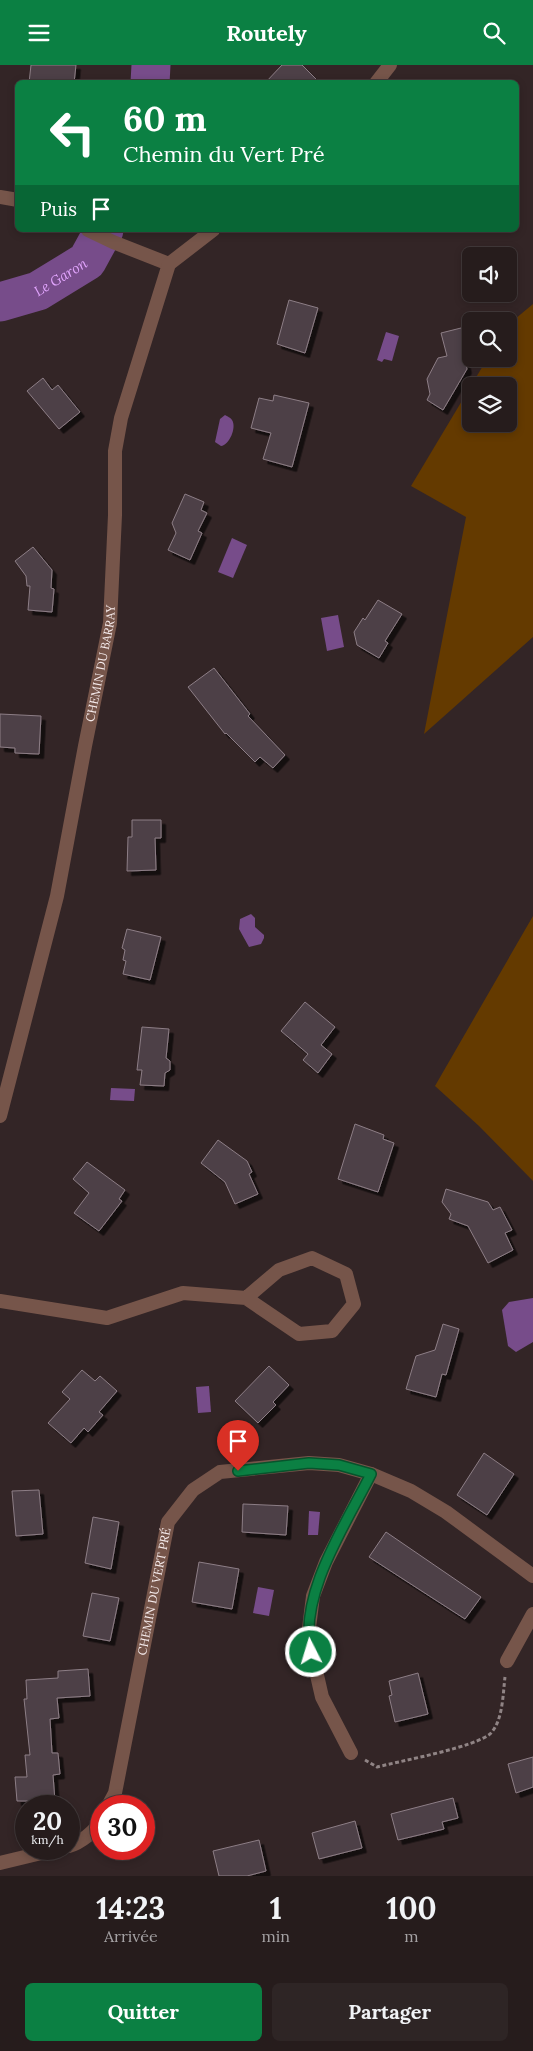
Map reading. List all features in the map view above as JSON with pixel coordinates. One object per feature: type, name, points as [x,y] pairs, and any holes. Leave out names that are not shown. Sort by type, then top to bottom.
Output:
[{"type":"street","points":[[378,80],[390,65]]},
{"type":"street","points":[[0,197],[15,200]]},
{"type":"street","points":[[92,232],[112,242],[169,264],[210,232]]},
{"type":"street","name":"CHEMIN DU BARRAY","points":[[0,1116],[57,896],[110,623],[115,515],[115,451],[121,418],[169,264]]},
{"type":"street","points":[[0,1301],[107,1318],[183,1293],[246,1298],[298,1334],[332,1331],[354,1304],[346,1274],[312,1258],[279,1271],[246,1298]]},
{"type":"street","name":"CHEMIN DU VERT PRÉ","points":[[114,1795],[168,1522],[193,1490],[220,1472],[309,1463],[339,1465],[371,1474],[411,1491],[446,1512],[533,1576]]},
{"type":"street","points":[[351,1753],[322,1697],[308,1637],[313,1597],[326,1562],[371,1474]]},
{"type":"street","points":[[507,1661],[533,1614]]},
{"type":"street","points":[[0,1863],[15,1859]]},
{"type":"path","points":[[351,1753],[377,1767],[469,1744],[491,1733],[501,1713],[507,1661]]},
{"type":"shaded area","points":[[533,304],[533,637],[424,734],[466,517],[411,486],[462,401],[462,432],[517,432],[517,377],[476,377],[482,367],[517,367],[517,317]]},
{"type":"shaded area","points":[[386,332],[399,336],[392,361],[384,359],[382,362],[377,360]]},
{"type":"shaded area","points":[[225,415],[231,419],[234,427],[227,443],[221,446],[215,442],[220,419]]},
{"type":"shaded area","points":[[232,538],[247,545],[233,578],[218,572]]},
{"type":"shaded area","points":[[338,615],[344,647],[327,651],[321,618]]},
{"type":"shaded area","points":[[251,914],[255,918],[255,927],[264,935],[264,938],[261,944],[249,947],[239,929],[240,919]]},
{"type":"shaded area","points":[[533,916],[533,1181],[479,1126],[435,1086]]},
{"type":"shaded area","points":[[111,1088],[135,1089],[134,1101],[110,1100]]},
{"type":"shaded area","points":[[533,1298],[533,1342],[516,1352],[508,1346],[502,1310],[509,1302]]},
{"type":"shaded area","points":[[209,1386],[211,1412],[198,1413],[196,1387]]},
{"type":"shaded area","points":[[309,1511],[320,1512],[318,1535],[308,1535]]},
{"type":"shaded area","points":[[258,1587],[274,1590],[269,1616],[253,1613]]},
{"type":"building","points":[[31,65],[76,65],[74,80],[29,80]]},
{"type":"building","points":[[282,65],[302,65],[317,80],[268,80]]},
{"type":"building","points":[[289,300],[318,308],[305,353],[277,344]]},
{"type":"building","points":[[462,328],[462,367],[467,367],[467,369],[443,410],[427,400],[430,394],[427,379],[438,358],[447,356],[441,333]]},
{"type":"building","points":[[43,378],[52,390],[58,385],[80,412],[59,429],[27,391]]},
{"type":"building","points":[[274,395],[309,403],[292,467],[263,459],[271,433],[251,428],[259,398],[273,401]]},
{"type":"building","points":[[185,494],[204,502],[201,510],[207,513],[198,531],[202,533],[190,560],[168,550],[176,533],[172,523]]},
{"type":"building","points":[[33,547],[52,570],[51,588],[54,589],[52,612],[28,610],[30,586],[27,586],[26,576],[15,561]]},
{"type":"building","points":[[378,600],[402,614],[385,641],[388,643],[379,658],[357,645],[354,632],[363,618],[365,620]]},
{"type":"building","points":[[214,668],[250,714],[248,716],[285,755],[273,768],[260,757],[255,762],[225,734],[188,687]]},
{"type":"building","points":[[0,714],[41,716],[39,754],[15,753],[15,748],[0,747]]},
{"type":"building","points":[[132,820],[161,820],[161,838],[155,838],[156,870],[127,871],[128,837],[132,837]]},
{"type":"building","points":[[127,929],[161,937],[150,980],[123,974],[126,961],[123,960],[125,950],[122,948]]},
{"type":"building","points":[[305,1002],[335,1027],[321,1045],[332,1054],[318,1073],[303,1060],[308,1054],[281,1031]]},
{"type":"building","points":[[142,1027],[169,1029],[166,1058],[170,1061],[170,1070],[165,1073],[164,1086],[140,1085],[142,1070],[137,1070]]},
{"type":"building","points":[[355,1124],[384,1135],[383,1139],[394,1143],[378,1192],[338,1179]]},
{"type":"building","points":[[218,1140],[247,1161],[252,1172],[249,1174],[258,1194],[235,1204],[225,1182],[201,1163]]},
{"type":"building","points":[[87,1162],[125,1190],[119,1199],[122,1201],[99,1231],[74,1213],[89,1193],[73,1179]]},
{"type":"building","points":[[446,1189],[488,1202],[493,1210],[500,1207],[512,1230],[505,1233],[513,1250],[488,1263],[468,1226],[449,1219],[451,1214],[442,1202]]},
{"type":"building","points":[[443,1324],[459,1329],[446,1375],[442,1374],[436,1397],[406,1389],[416,1356],[435,1350]]},
{"type":"building","points":[[269,1366],[289,1385],[273,1402],[276,1405],[258,1423],[235,1401]]},
{"type":"building","points":[[82,1370],[95,1381],[100,1376],[117,1391],[99,1412],[103,1415],[88,1432],[84,1428],[71,1443],[48,1423],[70,1399],[62,1392]]},
{"type":"building","points":[[484,1453],[514,1474],[487,1515],[457,1495]]},
{"type":"building","points":[[39,1490],[43,1534],[16,1536],[12,1491]]},
{"type":"building","points":[[243,1504],[288,1506],[286,1535],[242,1532]]},
{"type":"building","points":[[93,1517],[119,1522],[111,1569],[85,1563]]},
{"type":"building","points":[[386,1532],[481,1597],[465,1619],[369,1557]]},
{"type":"building","points":[[199,1562],[239,1569],[232,1609],[192,1602]]},
{"type":"building","points":[[92,1593],[119,1598],[110,1641],[83,1636]]},
{"type":"building","points":[[88,1669],[90,1696],[57,1698],[59,1718],[50,1719],[52,1753],[58,1753],[60,1774],[53,1775],[55,1795],[16,1795],[15,1777],[27,1777],[25,1755],[30,1755],[24,1699],[27,1699],[26,1680],[58,1678],[58,1671]]},
{"type":"building","points":[[418,1673],[428,1714],[395,1722],[389,1696],[392,1695],[389,1681]]},
{"type":"building","points":[[533,1757],[533,1787],[516,1793],[508,1764]]},
{"type":"building","points":[[453,1798],[458,1818],[442,1822],[444,1829],[398,1840],[391,1814]]},
{"type":"building","points":[[355,1821],[362,1848],[319,1859],[312,1833]]},
{"type":"building","points":[[259,1840],[266,1871],[247,1876],[219,1876],[213,1851]]},
{"type":"waterway","name":"Le Garon","points":[[150,80],[151,65]]},
{"type":"waterway","name":"Le Garon","points":[[0,302],[38,291],[87,261],[103,232]]},
{"type":"route","points":[[238,1471],[309,1463],[339,1465],[371,1474],[326,1562],[313,1597],[308,1637],[311,1652]]}]
